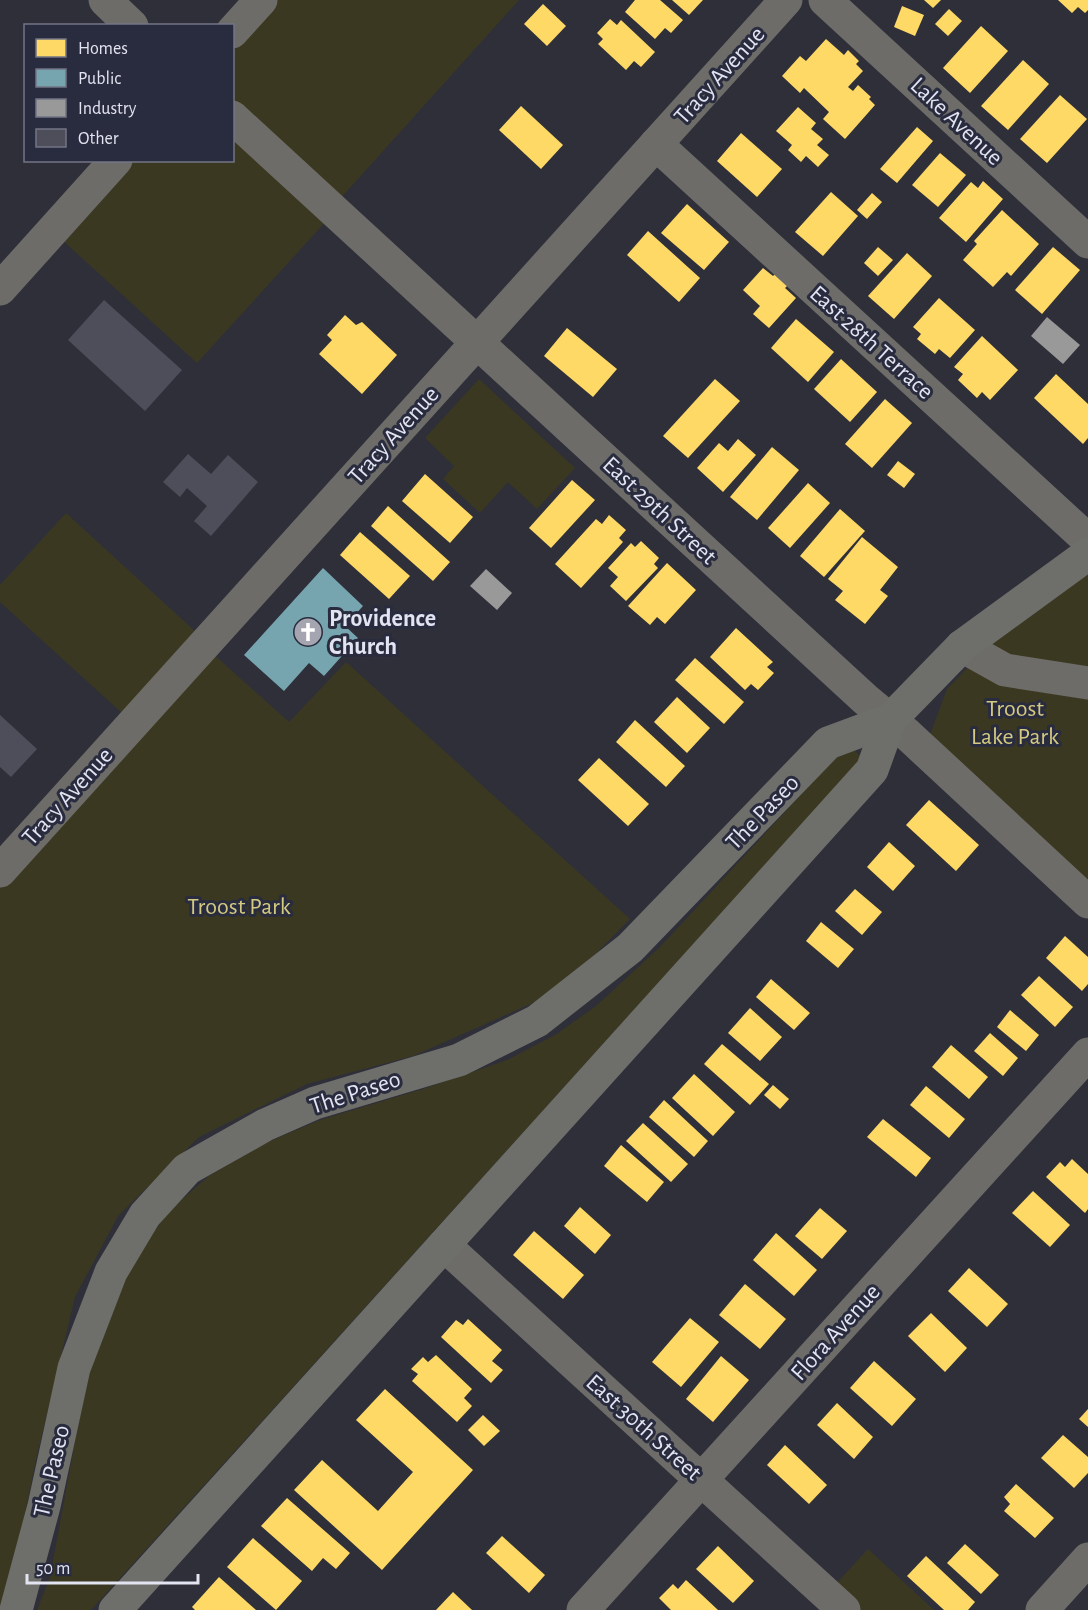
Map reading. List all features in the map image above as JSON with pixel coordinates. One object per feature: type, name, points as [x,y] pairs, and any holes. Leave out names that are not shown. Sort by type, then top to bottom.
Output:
[{"type":"main road","name":"The Paseo","points":[[115,1610],[872,770],[890,720],[962,646],[1088,554]]},
{"type":"main road","name":"The Paseo","points":[[16,1610],[44,1506],[74,1368],[111,1272],[145,1215],[187,1169],[265,1125],[315,1103],[459,1060],[537,1022],[630,948],[828,743],[890,720]]},
{"type":"street","points":[[105,0],[130,24]]},
{"type":"street","points":[[234,30],[261,0]]},
{"type":"street","name":"Tracy Avenue","points":[[6,852],[478,341],[786,0]]},
{"type":"street","name":"Lake Avenue","points":[[825,0],[1088,242]]},
{"type":"street","name":"East 29th Street","points":[[234,119],[1088,902]]},
{"type":"street","name":"East 28th Terrace","points":[[656,144],[1088,540]]},
{"type":"street","points":[[0,289],[114,162]]},
{"type":"street","points":[[962,646],[1005,670],[1088,683]]},
{"type":"street","name":"Flora Avenue","points":[[582,1610],[1088,1054]]},
{"type":"street","name":"East 30th Street","points":[[444,1245],[844,1610]]},
{"type":"street","points":[[1042,1610],[1088,1559]]},
{"type":"green space","points":[[273,0],[519,0],[339,200],[234,103],[234,45]]},
{"type":"green space","points":[[234,131],[329,218],[197,363],[60,238],[130,162],[234,162]]},
{"type":"green space","points":[[479,379],[575,468],[537,509],[508,482],[480,513],[443,479],[454,466],[425,438]]},
{"type":"green space","points":[[66,513],[197,633],[123,714],[0,602],[0,585]]},
{"type":"green space","name":"Troost Lake Park","points":[[1088,572],[1088,885],[928,740],[947,689],[992,642]]},
{"type":"green space","name":"Troost Park","points":[[211,652],[289,722],[346,662],[630,919],[570,980],[551,995],[413,1056],[307,1084],[199,1137],[118,1216],[75,1297],[37,1455],[5,1610],[0,1610],[0,885]]},
{"type":"green space","points":[[846,750],[855,751],[862,758],[91,1610],[37,1610],[50,1577],[90,1361],[110,1305],[142,1246],[173,1207],[209,1176],[261,1145],[320,1120],[423,1089],[507,1060],[555,1035],[596,1006],[660,947],[835,758]]},
{"type":"green space","points":[[868,1549],[934,1610],[860,1610],[834,1586]]},
{"type":"building: Homes","points":[[635,0],[660,0],[683,20],[671,33],[665,28],[655,39],[625,12]]},
{"type":"building: Homes","points":[[672,0],[703,0],[689,15]]},
{"type":"building: Homes","points":[[924,0],[941,0],[933,8]]},
{"type":"building: Homes","points":[[1058,0],[1088,0],[1088,10],[1085,13],[1078,7],[1072,13]]},
{"type":"building: Homes","points":[[543,4],[566,26],[547,46],[524,24]]},
{"type":"building: Homes","points":[[902,6],[924,15],[915,36],[894,27]]},
{"type":"building: Homes","points":[[949,9],[962,21],[948,36],[935,24]]},
{"type":"building: Homes","points":[[610,19],[617,25],[621,20],[655,52],[641,67],[634,61],[626,70],[598,44],[603,39],[597,33]]},
{"type":"building: Homes","points":[[981,26],[1008,51],[970,93],[943,68]]},
{"type":"building: Homes","points":[[826,39],[844,55],[848,50],[859,61],[856,64],[863,71],[848,87],[853,91],[858,85],[871,97],[869,99],[875,105],[845,139],[823,119],[829,112],[804,88],[800,93],[782,76],[800,56],[806,61]]},
{"type":"building: Homes","points":[[1023,60],[1049,84],[1008,130],[981,106]]},
{"type":"building: Homes","points":[[1060,95],[1087,119],[1047,163],[1020,139]]},
{"type":"building: Homes","points":[[521,106],[563,145],[541,169],[499,130]]},
{"type":"building: Homes","points":[[798,107],[816,123],[811,129],[823,139],[817,145],[829,155],[818,167],[806,156],[801,162],[788,150],[792,145],[776,131]]},
{"type":"building: Homes","points":[[917,127],[933,141],[897,183],[880,169]]},
{"type":"building: Homes","points":[[741,133],[782,169],[757,197],[717,161]]},
{"type":"building: Homes","points":[[940,153],[966,175],[938,207],[912,185]]},
{"type":"building: Homes","points":[[983,181],[1003,199],[966,242],[939,218],[971,182],[978,188]]},
{"type":"building: Homes","points":[[831,192],[858,216],[823,256],[795,232]]},
{"type":"building: Homes","points":[[872,193],[882,202],[867,219],[857,210]]},
{"type":"building: Homes","points":[[687,204],[729,242],[704,270],[661,233]]},
{"type":"building: Homes","points":[[1002,210],[1039,244],[1011,276],[1007,272],[993,287],[963,260],[977,244],[974,241]]},
{"type":"building: Homes","points":[[648,231],[700,278],[679,302],[627,255]]},
{"type":"building: Homes","points":[[878,247],[893,260],[878,276],[864,263]]},
{"type":"building: Homes","points":[[1053,247],[1080,270],[1042,314],[1015,290]]},
{"type":"building: Homes","points":[[907,253],[932,276],[894,319],[868,296]]},
{"type":"building: Homes","points":[[763,268],[773,276],[778,271],[791,282],[785,288],[796,298],[769,328],[753,314],[760,306],[743,290]]},
{"type":"building: Homes","points":[[939,298],[975,330],[950,358],[939,349],[935,354],[917,339],[921,334],[913,327]]},
{"type":"building: Homes","points":[[345,315],[356,325],[362,322],[397,355],[362,394],[319,354],[332,340],[327,335]]},
{"type":"building: Homes","points":[[796,319],[834,352],[808,382],[771,348]]},
{"type":"building: Homes","points":[[567,328],[617,369],[593,397],[544,356]]},
{"type":"building: Homes","points":[[982,336],[1018,370],[990,400],[982,392],[977,398],[958,380],[963,374],[954,367]]},
{"type":"building: Homes","points":[[841,359],[877,392],[850,422],[814,389]]},
{"type":"building: Homes","points":[[1056,374],[1088,404],[1088,438],[1083,444],[1034,398]]},
{"type":"building: Homes","points":[[715,379],[740,401],[688,458],[663,436]]},
{"type":"building: Homes","points":[[885,399],[912,423],[872,468],[845,444]]},
{"type":"building: Homes","points":[[738,439],[756,455],[723,492],[697,468],[719,443],[728,451]]},
{"type":"building: Homes","points":[[772,447],[799,470],[757,520],[730,497]]},
{"type":"building: Homes","points":[[898,461],[915,474],[904,488],[887,475]]},
{"type":"building: Homes","points":[[425,474],[473,517],[450,543],[402,501]]},
{"type":"building: Homes","points":[[572,480],[595,500],[551,548],[529,528]]},
{"type":"building: Homes","points":[[808,483],[830,503],[790,548],[768,528]]},
{"type":"building: Homes","points":[[388,506],[450,562],[433,581],[371,526]]},
{"type":"building: Homes","points":[[840,509],[865,531],[824,577],[800,556]]},
{"type":"building: Homes","points":[[609,515],[626,530],[619,538],[623,542],[581,588],[555,564],[596,519],[602,524]]},
{"type":"building: Homes","points":[[360,532],[410,576],[389,599],[340,555]]},
{"type":"building: Homes","points":[[862,537],[898,567],[880,590],[888,596],[865,624],[835,600],[843,591],[828,579]]},
{"type":"building: Homes","points":[[641,541],[659,558],[654,564],[658,568],[626,601],[610,586],[618,577],[608,568],[631,543],[635,547]]},
{"type":"building: Homes","points":[[667,563],[696,590],[665,624],[657,617],[650,625],[628,606]]},
{"type":"building: Homes","points":[[736,628],[773,662],[767,667],[774,673],[758,690],[751,684],[745,690],[710,657]]},
{"type":"building: Homes","points":[[695,658],[744,702],[724,724],[675,680]]},
{"type":"building: Homes","points":[[677,697],[710,728],[687,753],[654,722]]},
{"type":"building: Homes","points":[[635,720],[685,766],[666,787],[616,742]]},
{"type":"building: Homes","points":[[599,758],[649,804],[628,826],[578,780]]},
{"type":"building: Homes","points":[[929,800],[979,845],[956,871],[906,825]]},
{"type":"building: Homes","points":[[889,842],[915,866],[893,891],[867,867]]},
{"type":"building: Homes","points":[[855,889],[882,912],[862,935],[835,911]]},
{"type":"building: Homes","points":[[821,922],[854,949],[838,968],[806,941]]},
{"type":"building: Homes","points":[[1065,936],[1088,957],[1088,984],[1082,991],[1046,958]]},
{"type":"building: Homes","points":[[1039,976],[1073,1007],[1055,1027],[1021,995]]},
{"type":"building: Homes","points":[[771,979],[810,1013],[794,1030],[756,997]]},
{"type":"building: Homes","points":[[750,1008],[782,1037],[760,1061],[728,1033]]},
{"type":"building: Homes","points":[[1010,1010],[1039,1035],[1026,1051],[997,1027]]},
{"type":"building: Homes","points":[[990,1033],[1018,1058],[1003,1076],[974,1051]]},
{"type":"building: Homes","points":[[722,1044],[769,1084],[750,1105],[704,1064]]},
{"type":"building: Homes","points":[[951,1045],[988,1077],[969,1099],[932,1067]]},
{"type":"building: Homes","points":[[694,1074],[735,1112],[713,1136],[672,1098]]},
{"type":"building: Homes","points":[[773,1085],[789,1099],[780,1109],[764,1095]]},
{"type":"building: Homes","points":[[926,1086],[965,1119],[949,1138],[910,1105]]},
{"type":"building: Homes","points":[[664,1100],[708,1141],[694,1157],[649,1117]]},
{"type":"building: Homes","points":[[883,1119],[931,1158],[916,1177],[867,1137]]},
{"type":"building: Homes","points":[[643,1123],[688,1164],[671,1182],[626,1141]]},
{"type":"building: Homes","points":[[621,1145],[664,1182],[647,1202],[604,1166]]},
{"type":"building: Homes","points":[[1072,1159],[1088,1174],[1088,1209],[1085,1213],[1046,1177],[1060,1162],[1065,1167]]},
{"type":"building: Homes","points":[[1033,1191],[1070,1225],[1050,1247],[1012,1213]]},
{"type":"building: Homes","points":[[580,1207],[611,1235],[595,1254],[564,1226]]},
{"type":"building: Homes","points":[[820,1208],[847,1231],[822,1259],[795,1236]]},
{"type":"building: Homes","points":[[534,1231],[584,1275],[563,1299],[513,1255]]},
{"type":"building: Homes","points":[[776,1233],[817,1270],[794,1296],[753,1260]]},
{"type":"building: Homes","points":[[969,1268],[1008,1304],[987,1327],[948,1291]]},
{"type":"building: Homes","points":[[745,1284],[786,1319],[760,1349],[719,1315]]},
{"type":"building: Homes","points":[[931,1313],[967,1348],[945,1372],[908,1336]]},
{"type":"building: Homes","points":[[690,1318],[719,1342],[681,1387],[652,1362]]},
{"type":"building: Homes","points":[[468,1319],[502,1350],[492,1361],[503,1370],[491,1383],[441,1337],[456,1320],[463,1325]]},
{"type":"building: Homes","points":[[436,1355],[472,1389],[464,1398],[472,1406],[457,1422],[412,1381],[418,1374],[411,1369],[423,1357],[428,1362]]},
{"type":"building: Homes","points":[[721,1356],[749,1380],[713,1422],[686,1399]]},
{"type":"building: Homes","points":[[874,1361],[916,1399],[892,1426],[850,1388]]},
{"type":"building: Homes","points":[[385,1389],[473,1470],[382,1570],[294,1490],[322,1460],[378,1511],[413,1472],[356,1420]]},
{"type":"building: Homes","points":[[837,1403],[873,1437],[854,1459],[817,1425]]},
{"type":"building: Homes","points":[[1088,1409],[1088,1427],[1079,1419]]},
{"type":"building: Homes","points":[[483,1415],[500,1431],[484,1446],[468,1430]]},
{"type":"building: Homes","points":[[1063,1435],[1088,1457],[1088,1473],[1074,1488],[1041,1458]]},
{"type":"building: Homes","points":[[785,1445],[827,1485],[809,1504],[767,1465]]},
{"type":"building: Homes","points":[[1016,1484],[1054,1518],[1035,1538],[1004,1511],[1010,1504],[1004,1497]]},
{"type":"building: Homes","points":[[287,1498],[350,1553],[336,1569],[323,1558],[312,1571],[261,1526]]},
{"type":"building: Homes","points":[[502,1536],[545,1575],[529,1593],[486,1553]]},
{"type":"building: Homes","points":[[253,1538],[302,1581],[276,1610],[227,1567]]},
{"type":"building: Homes","points":[[965,1544],[999,1575],[981,1594],[947,1563]]},
{"type":"building: Homes","points":[[718,1546],[754,1581],[733,1603],[696,1569]]},
{"type":"building: Homes","points":[[926,1556],[975,1602],[968,1610],[944,1610],[907,1576]]},
{"type":"building: Homes","points":[[219,1577],[256,1610],[195,1610],[192,1607]]},
{"type":"building: Homes","points":[[686,1580],[718,1610],[671,1610],[659,1598],[673,1584],[678,1589]]},
{"type":"building: Homes","points":[[453,1592],[472,1610],[436,1610]]},
{"type":"building: Public","name":"Providence Church","points":[[323,568],[363,606],[345,626],[358,638],[324,676],[309,663],[284,691],[244,655]]},
{"type":"building: Industry","points":[[1047,317],[1080,345],[1063,364],[1031,336]]},
{"type":"building: Industry","points":[[486,569],[512,593],[497,610],[470,586]]},
{"type":"building: Other","points":[[104,300],[182,370],[145,411],[68,340]]},
{"type":"building: Other","points":[[188,454],[211,474],[228,455],[258,482],[211,536],[194,521],[207,506],[187,488],[180,497],[163,482]]},
{"type":"building: Other","points":[[0,715],[37,749],[11,777],[0,767]]},
{"type":"place","name":"Providence Church","points":[[308,632]]}]
